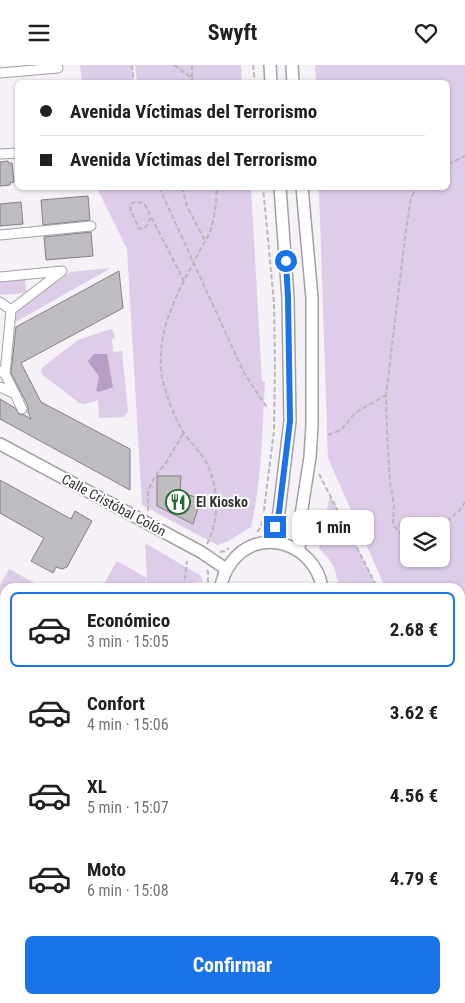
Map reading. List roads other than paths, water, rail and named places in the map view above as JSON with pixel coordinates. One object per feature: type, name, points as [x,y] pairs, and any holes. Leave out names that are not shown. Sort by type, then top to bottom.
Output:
[{"type":"street","points":[[270,65],[272,80]]},
{"type":"street","points":[[292,65],[293,80]]},
{"type":"street","points":[[0,73],[58,68]]},
{"type":"street","points":[[0,155],[15,153]]},
{"type":"street","points":[[270,542],[279,512],[290,421],[288,298],[280,190]]},
{"type":"street","points":[[299,550],[301,515],[310,457],[312,425],[312,298],[302,190]]},
{"type":"street","points":[[0,235],[92,226]]},
{"type":"street","points":[[0,277],[62,271],[11,310],[3,373],[22,409]]},
{"type":"street","points":[[0,302],[11,310]]},
{"type":"street","points":[[0,387],[15,394]]},
{"type":"street","name":"Calle Cristóbal Colón","points":[[0,444],[200,552],[226,569]]},
{"type":"street","points":[[221,583],[226,569],[234,558],[257,544],[270,542],[285,544],[299,550],[310,560],[321,583]]},
{"type":"place","name":"El Kiosko","points":[[178,502]]}]
